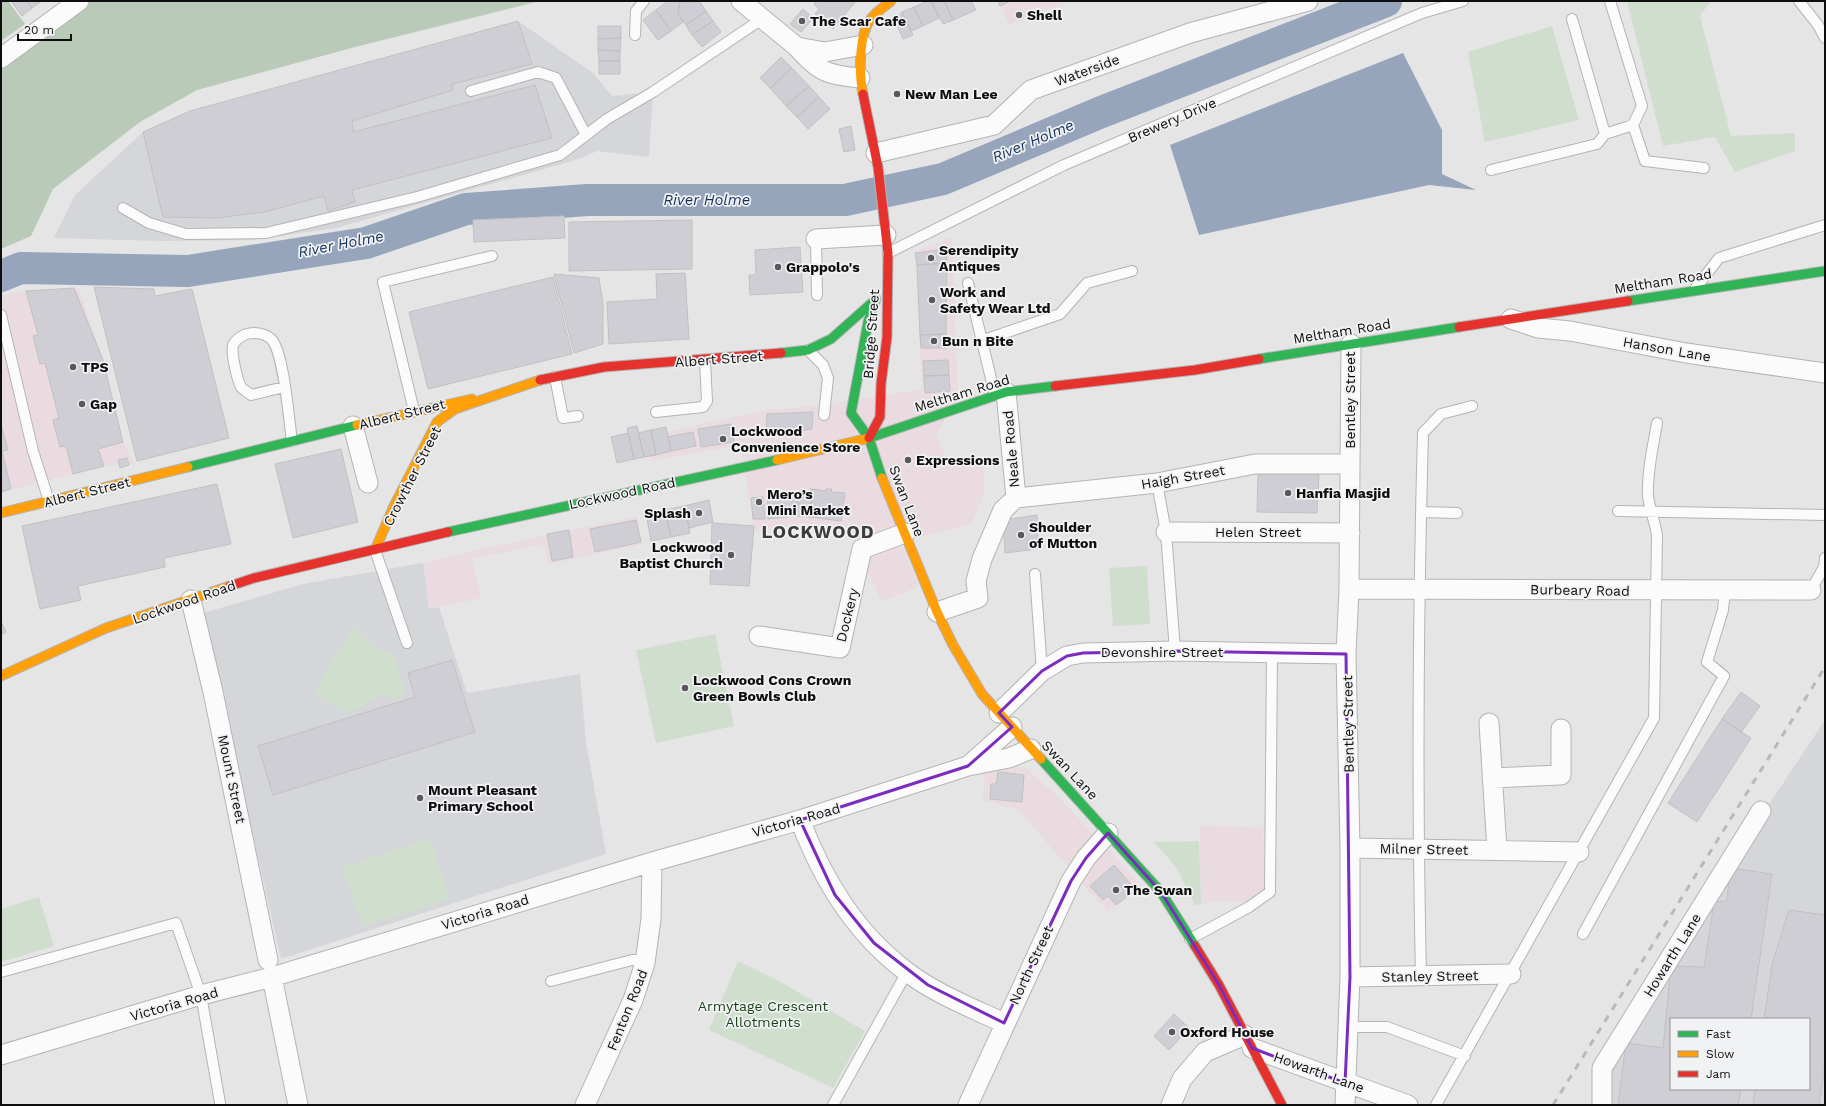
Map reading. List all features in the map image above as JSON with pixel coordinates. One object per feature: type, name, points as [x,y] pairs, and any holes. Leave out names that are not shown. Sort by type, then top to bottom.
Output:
[{"type":"main road","points":[[888,280],[887,238],[877,160],[860,78],[863,45],[867,26],[877,12],[891,1]]},
{"type":"main road","name":"Meltham Road","points":[[869,438],[1000,394],[1195,370],[1511,318],[1825,271]]},
{"type":"main road","name":"Bridge Street","points":[[888,280],[887,337],[881,384],[880,417],[869,438],[851,413],[868,322],[875,300],[888,280]]},
{"type":"main road","name":"Albert Street","points":[[1,513],[468,398],[479,400],[535,381],[604,367],[811,354],[831,339],[875,300]]},
{"type":"main road","name":"Crowther Street","points":[[375,550],[394,506],[437,422],[455,409],[479,400]]},
{"type":"main road","name":"Swan Lane","points":[[869,438],[881,475],[938,612],[953,645],[982,694],[1161,892],[1219,985],[1282,1105]]},
{"type":"main road","name":"Lockwood Road","points":[[1,676],[106,628],[254,578],[480,524],[770,462],[869,438]]},
{"type":"street","points":[[1,58],[79,1]]},
{"type":"street","points":[[741,1],[797,47],[812,64],[834,76],[860,78]]},
{"type":"street","name":"Waterside","points":[[877,160],[994,125],[1031,90],[1190,33],[1308,1]]},
{"type":"street","points":[[797,47],[825,52],[863,45]]},
{"type":"street","points":[[816,239],[887,238]]},
{"type":"street","name":"Hanson Lane","points":[[1511,318],[1538,328],[1570,331],[1694,354],[1825,373]]},
{"type":"street","name":"Bentley Street","points":[[1345,1105],[1350,977],[1350,848],[1346,654],[1350,532],[1351,344]]},
{"type":"street","name":"Neale Road","points":[[938,612],[978,598],[976,581],[982,559],[1003,510],[1016,498],[1000,394]]},
{"type":"street","points":[[353,426],[368,483]]},
{"type":"street","name":"Haigh Street","points":[[1016,498],[1157,483],[1255,464],[1350,464]]},
{"type":"street","name":"Helen Street","points":[[1166,532],[1350,532]]},
{"type":"street","name":"Dockery","points":[[759,636],[840,648],[862,549],[905,533]]},
{"type":"street","name":"Burbeary Road","points":[[1349,589],[1656,591],[1811,590]]},
{"type":"street","name":"Mount Street","points":[[191,600],[221,729],[298,1105]]},
{"type":"street","name":"Devonshire Street","points":[[999,713],[1042,672],[1067,656],[1083,653],[1175,651],[1346,654]]},
{"type":"street","points":[[1489,723],[1498,850]]},
{"type":"street","name":"Victoria Road","points":[[968,766],[1012,727]]},
{"type":"street","points":[[1492,778],[1561,775],[1561,729]]},
{"type":"street","name":"Victoria Road","points":[[1,1055],[201,995],[270,968],[800,820],[968,766],[1009,758],[1031,749]]},
{"type":"street","name":"Howarth Lane","points":[[1602,1105],[1602,1068],[1761,812]]},
{"type":"street","points":[[800,820],[836,895],[874,943],[907,972],[928,986],[1004,1023]]},
{"type":"street","name":"North Street","points":[[968,1105],[1004,1023],[1071,881],[1086,858],[1108,832]]},
{"type":"street","name":"Milner Street","points":[[1350,848],[1579,852]]},
{"type":"street","name":"Fenton Road","points":[[585,1105],[633,1000],[646,960],[651,919],[652,862]]},
{"type":"street","name":"Stanley Street","points":[[1350,977],[1511,974]]},
{"type":"street","points":[[1171,1105],[1182,1079],[1205,1052],[1248,1041]]},
{"type":"street","name":"Howarth Lane","points":[[1248,1041],[1345,1083],[1408,1105]]},
{"type":"lane","points":[[636,35],[636,11],[644,1]]},
{"type":"lane","name":"Brewery Drive","points":[[887,238],[1064,165],[1422,13],[1463,1]]},
{"type":"lane","points":[[1610,1],[1642,106],[1633,125],[1645,161],[1704,168]]},
{"type":"lane","points":[[1799,1],[1818,25],[1825,38]]},
{"type":"lane","points":[[123,208],[149,223],[186,234],[266,233],[417,197],[560,155],[586,135],[685,66],[762,18]]},
{"type":"lane","points":[[1572,19],[1605,134]]},
{"type":"lane","points":[[471,90],[538,72],[556,78],[586,135]]},
{"type":"lane","points":[[1491,170],[1597,144],[1605,134],[1633,125]]},
{"type":"lane","points":[[1694,291],[1719,258],[1825,225]]},
{"type":"lane","points":[[816,239],[819,277],[817,295]]},
{"type":"lane","points":[[414,411],[383,282],[492,256]]},
{"type":"lane","points":[[982,341],[1060,314],[1087,283],[1132,271]]},
{"type":"lane","points":[[968,283],[982,341],[1000,394]]},
{"type":"lane","points":[[1,315],[33,451],[49,501]]},
{"type":"lane","points":[[284,388],[251,395],[242,388],[233,358],[233,345],[239,338],[247,333],[263,334],[272,340],[277,350],[284,388],[292,441]]},
{"type":"lane","name":"Albert Street","points":[[811,354],[836,348]]},
{"type":"lane","points":[[811,354],[823,365],[828,378],[824,415]]},
{"type":"lane","points":[[656,412],[703,407],[707,401],[705,360]]},
{"type":"lane","points":[[555,377],[563,418],[578,416]]},
{"type":"lane","points":[[1421,976],[1418,849],[1423,433],[1441,414],[1472,406]]},
{"type":"lane","points":[[1436,1105],[1465,1056],[1654,718],[1657,537],[1648,497],[1648,478],[1657,423]]},
{"type":"lane","points":[[1157,483],[1166,532],[1175,651]]},
{"type":"lane","points":[[1618,511],[1652,513],[1825,515]]},
{"type":"lane","points":[[1421,512],[1457,513]]},
{"type":"lane","points":[[375,550],[407,643]]},
{"type":"lane","points":[[1811,590],[1824,567],[1825,558]]},
{"type":"lane","points":[[1035,574],[1042,672]]},
{"type":"lane","points":[[1582,934],[1724,676],[1707,662],[1723,610],[1725,590]]},
{"type":"lane","points":[[1190,938],[1249,907],[1270,892],[1272,653]]},
{"type":"lane","points":[[1,972],[176,923],[201,995],[220,1103]]},
{"type":"lane","points":[[551,981],[632,960],[646,960]]},
{"type":"lane","points":[[833,1105],[907,972]]},
{"type":"lane","points":[[1347,1027],[1387,1027],[1465,1056]]},
{"type":"highlighted area","points":[[1175,651],[1346,654],[1350,977],[1345,1083],[1252,1048],[1219,985],[1161,892],[1108,833],[1086,858],[1071,881],[1004,1023],[928,985],[874,943],[835,895],[800,820],[968,766],[1012,727],[999,713],[1042,671],[1067,656],[1083,653]]},
{"type":"shaded area","name":"Shell","points":[[998,1],[1068,1],[1009,25]]},
{"type":"shaded area","points":[[518,21],[593,73],[612,96],[653,92],[649,157],[597,151],[579,159],[336,228],[252,240],[162,241],[54,238],[75,195],[143,132],[190,111]]},
{"type":"shaded area","points":[[952,237],[958,396],[937,433],[948,467],[983,459],[985,492],[971,524],[900,542],[919,586],[882,602],[848,529],[806,523],[754,531],[741,445],[650,461],[646,436],[768,410],[818,406],[922,389],[915,252]]},
{"type":"shaded area","points":[[79,289],[103,360],[123,442],[134,463],[120,468],[119,465],[104,466],[1,492],[1,296],[26,291]]},
{"type":"shaded area","points":[[637,517],[643,544],[549,564],[544,544],[472,559],[481,598],[429,609],[423,563],[480,549]]},
{"type":"shaded area","name":"Mount Pleasant Primary School","points":[[423,563],[429,609],[439,607],[467,693],[580,674],[586,742],[606,854],[281,959],[203,613],[303,584]]},
{"type":"shaded area","points":[[1825,720],[1825,1105],[1607,1105],[1609,1063],[1772,800]]},
{"type":"shaded area","points":[[1025,767],[1058,797],[1114,855],[1140,886],[1108,912],[1018,810],[983,800],[985,771]]},
{"type":"shaded area","points":[[1200,825],[1263,828],[1265,890],[1243,902],[1214,901],[1201,904]]},
{"type":"green space","points":[[1,1],[8,1],[25,24],[1,41]]},
{"type":"green space","points":[[79,1],[540,1],[359,46],[197,90],[140,122],[53,189],[31,236],[1,249],[1,62]]},
{"type":"green space","points":[[1627,1],[1711,1],[1700,16],[1731,136],[1795,133],[1795,151],[1735,172],[1715,137],[1663,146]]},
{"type":"green space","points":[[1552,26],[1579,120],[1485,142],[1468,52]]},
{"type":"green space","points":[[1147,566],[1150,624],[1113,626],[1109,568]]},
{"type":"green space","points":[[353,627],[381,652],[393,653],[406,695],[394,701],[384,694],[346,714],[314,692]]},
{"type":"green space","name":"Lockwood Cons Crown Green Bowls Club","points":[[715,634],[734,726],[656,743],[636,650]]},
{"type":"green space","points":[[430,838],[450,899],[362,927],[342,867]]},
{"type":"green space","points":[[1199,841],[1201,904],[1195,905],[1176,867],[1154,842]]},
{"type":"green space","points":[[39,897],[54,946],[1,962],[1,909]]},
{"type":"green space","name":"Armytage Crescent Allotments","points":[[738,961],[781,982],[865,1031],[833,1088],[709,1030]]},
{"type":"water","points":[[1403,53],[1442,130],[1442,174],[1476,190],[1429,185],[1199,235],[1170,145]]},
{"type":"building","points":[[11,1],[27,1],[32,8],[22,16]]},
{"type":"building","points":[[27,1],[42,1],[32,8]]},
{"type":"building","points":[[668,1],[680,1],[678,14],[683,22],[671,31],[656,10]]},
{"type":"building","points":[[680,1],[699,1],[706,11],[686,25],[678,14]]},
{"type":"building","points":[[816,1],[856,1],[833,29],[815,14],[819,9],[814,4]]},
{"type":"building","points":[[931,1],[939,18],[923,26],[914,7]]},
{"type":"building","points":[[931,1],[944,1],[953,20],[943,24]]},
{"type":"building","points":[[944,1],[971,1],[976,10],[953,20]]},
{"type":"building","points":[[998,1],[1010,1],[1000,6]]},
{"type":"building","points":[[914,7],[923,26],[911,31],[902,12]]},
{"type":"building","name":"The Scar Cafe","points":[[803,9],[813,18],[801,32],[790,24]]},
{"type":"building","points":[[656,10],[671,31],[658,40],[643,20]]},
{"type":"building","points":[[706,11],[713,21],[692,35],[686,25]]},
{"type":"building","points":[[902,12],[913,35],[903,39],[895,20]]},
{"type":"building","points":[[518,21],[532,64],[452,84],[453,90],[352,121],[353,132],[535,85],[552,138],[352,190],[355,202],[328,211],[324,196],[264,212],[217,218],[163,217],[143,132],[190,111]]},
{"type":"building","points":[[713,21],[721,32],[702,47],[692,35]]},
{"type":"building","points":[[598,26],[621,26],[621,38],[598,39]]},
{"type":"building","points":[[621,38],[620,51],[598,50],[598,39]]},
{"type":"building","points":[[598,50],[620,51],[620,61],[599,61]]},
{"type":"building","points":[[781,57],[792,68],[770,88],[760,78]]},
{"type":"building","points":[[599,61],[620,61],[620,74],[599,74]]},
{"type":"building","points":[[792,68],[809,86],[786,106],[770,88]]},
{"type":"building","points":[[809,86],[819,97],[797,117],[786,106]]},
{"type":"building","points":[[819,97],[830,109],[808,129],[797,117]]},
{"type":"building","points":[[851,126],[855,150],[844,152],[839,129]]},
{"type":"building","points":[[564,216],[565,238],[474,242],[473,220]]},
{"type":"building","points":[[692,220],[692,269],[569,271],[569,222]]},
{"type":"building","name":"Grappolo's","points":[[800,247],[803,292],[750,295],[749,275],[756,275],[755,250]]},
{"type":"building","name":"Serendipity Antiques","points":[[946,249],[947,263],[917,265],[915,253]]},
{"type":"building","name":"Work and Safety Wear Ltd","points":[[947,263],[946,334],[920,335],[917,265]]},
{"type":"building","points":[[685,273],[689,339],[609,344],[607,302],[657,299],[656,274]]},
{"type":"building","points":[[554,274],[599,278],[603,304],[603,344],[574,353]]},
{"type":"building","points":[[553,277],[572,354],[428,389],[409,312]]},
{"type":"building","points":[[94,287],[154,289],[155,296],[192,289],[229,438],[137,461]]},
{"type":"building","points":[[74,288],[103,360],[123,442],[98,449],[104,466],[73,474],[66,446],[60,447],[53,420],[59,418],[45,363],[40,364],[33,336],[38,335],[26,291]]},
{"type":"building","name":"Bun n Bite","points":[[946,334],[947,348],[921,348],[920,335]]},
{"type":"building","points":[[948,360],[949,375],[924,376],[923,361]]},
{"type":"building","points":[[949,375],[950,391],[925,393],[924,376]]},
{"type":"building","points":[[813,412],[812,429],[766,436],[767,414]]},
{"type":"building","points":[[1,424],[8,450],[2,451],[11,489],[1,492]]},
{"type":"building","points":[[731,424],[734,442],[701,447],[698,429]]},
{"type":"building","points":[[637,426],[644,457],[634,459],[627,428]]},
{"type":"building","points":[[666,427],[671,451],[656,455],[651,430]]},
{"type":"building","points":[[651,430],[656,455],[644,457],[638,433]]},
{"type":"building","points":[[693,432],[696,446],[671,451],[668,437]]},
{"type":"building","points":[[628,433],[634,459],[617,463],[611,437]]},
{"type":"building","points":[[341,449],[358,522],[293,538],[275,464]]},
{"type":"building","points":[[127,458],[129,465],[120,468],[118,460]]},
{"type":"building","name":"Hanfia Masjid","points":[[1258,475],[1319,475],[1317,513],[1257,512]]},
{"type":"building","points":[[217,484],[231,544],[164,558],[165,567],[78,586],[81,600],[40,609],[22,526]]},
{"type":"building","points":[[813,489],[809,517],[796,516],[799,494],[805,495]]},
{"type":"building","points":[[813,489],[825,491],[826,489],[832,489],[831,492],[845,493],[841,521],[809,517]]},
{"type":"building","points":[[799,494],[796,516],[768,519],[767,496]]},
{"type":"building","points":[[763,497],[765,519],[753,519],[751,498]]},
{"type":"building","points":[[709,500],[713,522],[689,528],[684,506]]},
{"type":"building","points":[[684,506],[690,533],[671,537],[665,510]]},
{"type":"building","points":[[665,510],[671,537],[651,541],[646,513]]},
{"type":"building","points":[[1037,515],[1038,549],[1005,553],[1003,520]]},
{"type":"building","points":[[636,520],[641,542],[595,552],[590,529]]},
{"type":"building","name":"Lockwood Baptist Church","points":[[712,523],[754,526],[749,586],[710,584]]},
{"type":"building","points":[[569,530],[573,557],[552,561],[547,534]]},
{"type":"building","points":[[1,621],[6,632],[1,635]]},
{"type":"building","points":[[452,660],[475,732],[273,795],[258,746],[415,697],[408,673]]},
{"type":"building","points":[[1741,692],[1760,706],[1741,732],[1722,719]]},
{"type":"building","points":[[1722,719],[1751,738],[1697,822],[1668,803]]},
{"type":"building","points":[[998,772],[1024,775],[1022,802],[990,799],[991,784],[996,784]]},
{"type":"building","points":[[1114,865],[1136,890],[1116,905],[1108,896],[1103,900],[1090,886]]},
{"type":"building","points":[[1730,868],[1772,874],[1751,1018],[1670,1018],[1670,1090],[1741,1090],[1738,1105],[1618,1105],[1626,1043],[1663,1048],[1671,966],[1704,967],[1714,902],[1727,901]]},
{"type":"building","points":[[1789,910],[1825,915],[1825,1063],[1819,1105],[1753,1105],[1755,1090],[1810,1090],[1810,1018],[1764,1018],[1772,964]]},
{"type":"building","name":"Oxford House","points":[[1174,1014],[1189,1028],[1169,1050],[1154,1036]]},
{"type":"waterway","name":"River Holme","points":[[1,276],[21,268],[188,271],[366,243],[466,209],[587,200],[845,200],[943,179],[1099,113],[1386,1]]},
{"type":"railway","points":[[1553,1105],[1825,667]]},
{"type":"traffic: fast","points":[[1628,301],[1825,271]]},
{"type":"traffic: fast","points":[[869,438],[851,413],[868,322],[876,299]]},
{"type":"traffic: fast","points":[[781,353],[808,350],[831,339],[875,300]]},
{"type":"traffic: fast","points":[[1259,359],[1459,327]]},
{"type":"traffic: fast","points":[[882,478],[869,438],[1006,392],[1055,386]]},
{"type":"traffic: fast","points":[[188,467],[357,425]]},
{"type":"traffic: fast","points":[[448,532],[777,460]]},
{"type":"traffic: fast","points":[[1041,759],[1161,892],[1195,946]]},
{"type":"traffic: slow","points":[[863,94],[860,59],[864,32],[871,18],[891,1]]},
{"type":"traffic: slow","points":[[375,550],[394,506],[437,422],[455,409],[540,380]]},
{"type":"traffic: slow","points":[[357,425],[472,399]]},
{"type":"traffic: slow","points":[[777,460],[869,438]]},
{"type":"traffic: slow","points":[[1,513],[188,467]]},
{"type":"traffic: slow","points":[[882,478],[937,612],[953,645],[982,694],[1041,759]]},
{"type":"traffic: slow","points":[[1,676],[106,628],[230,586]]},
{"type":"traffic: jam","points":[[863,94],[878,167],[888,253],[887,337],[881,384],[880,417],[869,438]]},
{"type":"traffic: jam","points":[[1459,327],[1628,301]]},
{"type":"traffic: jam","points":[[540,380],[604,367],[781,353]]},
{"type":"traffic: jam","points":[[1055,386],[1195,370],[1259,359]]},
{"type":"traffic: jam","points":[[230,586],[254,578],[448,532]]},
{"type":"traffic: jam","points":[[1195,946],[1219,985],[1282,1105]]},
{"type":"place","name":"Shell","points":[[1019,15]]},
{"type":"place","name":"The Scar Cafe","points":[[802,21]]},
{"type":"place","name":"New Man Lee","points":[[897,94]]},
{"type":"place","name":"Serendipity Antiques","points":[[931,258]]},
{"type":"place","name":"Grappolo's","points":[[778,267]]},
{"type":"place","name":"Work and Safety Wear Ltd","points":[[932,300]]},
{"type":"place","name":"Bun n Bite","points":[[934,341]]},
{"type":"place","name":"TPS","points":[[73,367]]},
{"type":"place","name":"Gap","points":[[82,404]]},
{"type":"place","name":"Lockwood Convenience Store","points":[[723,439]]},
{"type":"place","name":"Expressions","points":[[908,460]]},
{"type":"place","name":"Hanfia Masjid","points":[[1288,493]]},
{"type":"place","name":"Mero’s Mini Market","points":[[759,502]]},
{"type":"place","name":"Splash","points":[[699,513]]},
{"type":"place","name":"Shoulder of Mutton","points":[[1021,535]]},
{"type":"place","name":"Lockwood Baptist Church","points":[[731,555]]},
{"type":"place","name":"Lockwood Cons Crown Green Bowls Club","points":[[685,688]]},
{"type":"place","name":"Mount Pleasant Primary School","points":[[420,798]]},
{"type":"place","name":"The Swan","points":[[1116,890]]},
{"type":"place","name":"Oxford House","points":[[1172,1032]]},
{"type":"district","name":"LOCKWOOD","points":[[818,531]]}]
